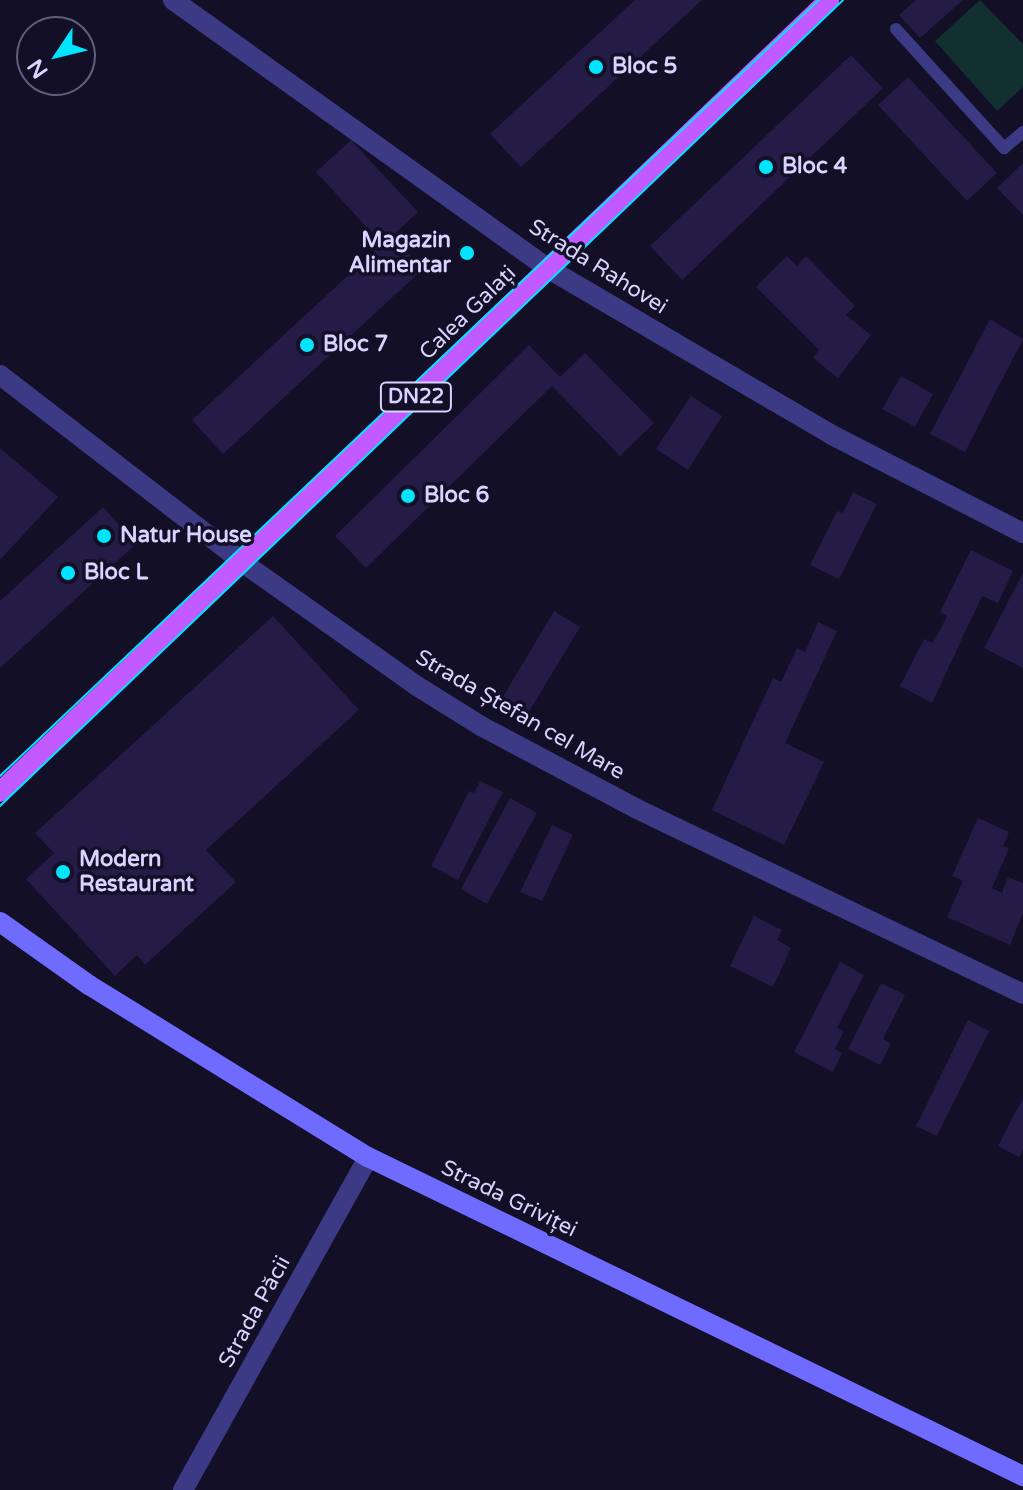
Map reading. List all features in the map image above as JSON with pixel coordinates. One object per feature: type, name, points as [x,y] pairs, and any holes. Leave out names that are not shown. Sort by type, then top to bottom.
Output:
[{"type":"main road","name":"Calea Galați","points":[[0,792],[829,0]]},
{"type":"main road","name":"Strada Griviței","points":[[0,922],[89,985],[368,1157],[1023,1476]]},
{"type":"street","name":"Strada Rahovei","points":[[173,0],[549,269],[832,435],[1023,533]]},
{"type":"street","name":"Strada Ștefan cel Mare","points":[[0,375],[243,563],[417,686],[549,764],[882,929],[1023,994]]},
{"type":"street","name":"Strada Păcii","points":[[183,1490],[368,1157]]},
{"type":"lane","points":[[896,29],[1004,148],[1023,132]]},
{"type":"green space","points":[[980,0],[1023,44],[1023,87],[997,111],[935,41]]},
{"type":"building","name":"Bloc 5","points":[[635,0],[702,0],[521,167],[490,134]]},
{"type":"building","points":[[916,0],[963,0],[920,38],[899,15]]},
{"type":"building","name":"Bloc 4","points":[[851,55],[883,88],[682,280],[650,246]]},
{"type":"building","name":"Bloc 4","points":[[908,77],[997,173],[967,201],[878,105]]},
{"type":"building","name":"Bloc 7","points":[[351,140],[418,212],[392,236],[423,269],[223,454],[192,420],[382,244],[316,172]]},
{"type":"building","points":[[1023,163],[1023,215],[997,188]]},
{"type":"building","points":[[787,256],[797,266],[806,256],[855,306],[846,315],[871,335],[838,378],[813,358],[819,350],[756,287]]},
{"type":"building","points":[[990,319],[1023,339],[965,452],[930,434]]},
{"type":"building","name":"Bloc 6","points":[[529,345],[560,377],[585,353],[654,423],[620,456],[552,386],[366,568],[335,536]]},
{"type":"building","points":[[901,376],[933,394],[915,427],[882,409]]},
{"type":"building","points":[[691,396],[722,416],[688,470],[656,449]]},
{"type":"building","points":[[0,448],[58,497],[0,560]]},
{"type":"building","points":[[853,492],[877,504],[839,579],[810,565],[837,511],[843,513]]},
{"type":"building","name":"Bloc L","points":[[103,507],[136,544],[0,668],[0,601]]},
{"type":"building","points":[[971,550],[1013,571],[998,603],[982,596],[932,703],[900,686],[924,639],[933,643],[947,616],[940,612]]},
{"type":"building","points":[[1023,573],[1023,668],[984,648]]},
{"type":"building","points":[[554,611],[580,627],[527,715],[501,700]]},
{"type":"building","points":[[273,616],[359,710],[206,850],[236,882],[145,965],[137,955],[115,976],[26,879],[54,853],[35,833]]},
{"type":"building","points":[[818,622],[837,631],[785,743],[824,762],[784,845],[712,810],[773,678],[781,682],[797,648],[805,652]]},
{"type":"building","points":[[480,781],[503,792],[458,880],[431,866],[469,791],[474,793]]},
{"type":"building","points":[[510,798],[537,813],[487,904],[461,889]]},
{"type":"building","points":[[978,818],[1009,832],[1003,846],[1009,848],[992,888],[1002,893],[1008,877],[1023,883],[1023,913],[1010,945],[947,917],[963,881],[952,876]]},
{"type":"building","points":[[552,825],[573,835],[542,901],[520,892]]},
{"type":"building","points":[[754,916],[782,930],[777,940],[791,948],[773,987],[730,966]]},
{"type":"building","points":[[840,962],[864,975],[837,1028],[844,1031],[835,1049],[842,1053],[833,1072],[794,1052]]},
{"type":"building","points":[[881,983],[905,995],[883,1039],[891,1043],[880,1065],[848,1049]]},
{"type":"building","points":[[968,1020],[989,1031],[937,1136],[916,1126]]},
{"type":"building","points":[[1023,1098],[1023,1149],[1019,1157],[998,1146]]},
{"type":"tram line","points":[[0,776],[819,0]]},
{"type":"tram line","points":[[0,806],[843,0]]},
{"type":"place","name":"Bloc 5","points":[[596,67]]},
{"type":"place","name":"Bloc 4","points":[[766,167]]},
{"type":"place","name":"Magazin Alimentar","points":[[467,253]]},
{"type":"place","name":"Bloc 7","points":[[307,345]]},
{"type":"place","name":"Bloc 6","points":[[408,496]]},
{"type":"place","name":"Natur House","points":[[104,536]]},
{"type":"place","name":"Bloc L","points":[[68,573]]},
{"type":"place","name":"Modern Restaurant","points":[[63,872]]}]
